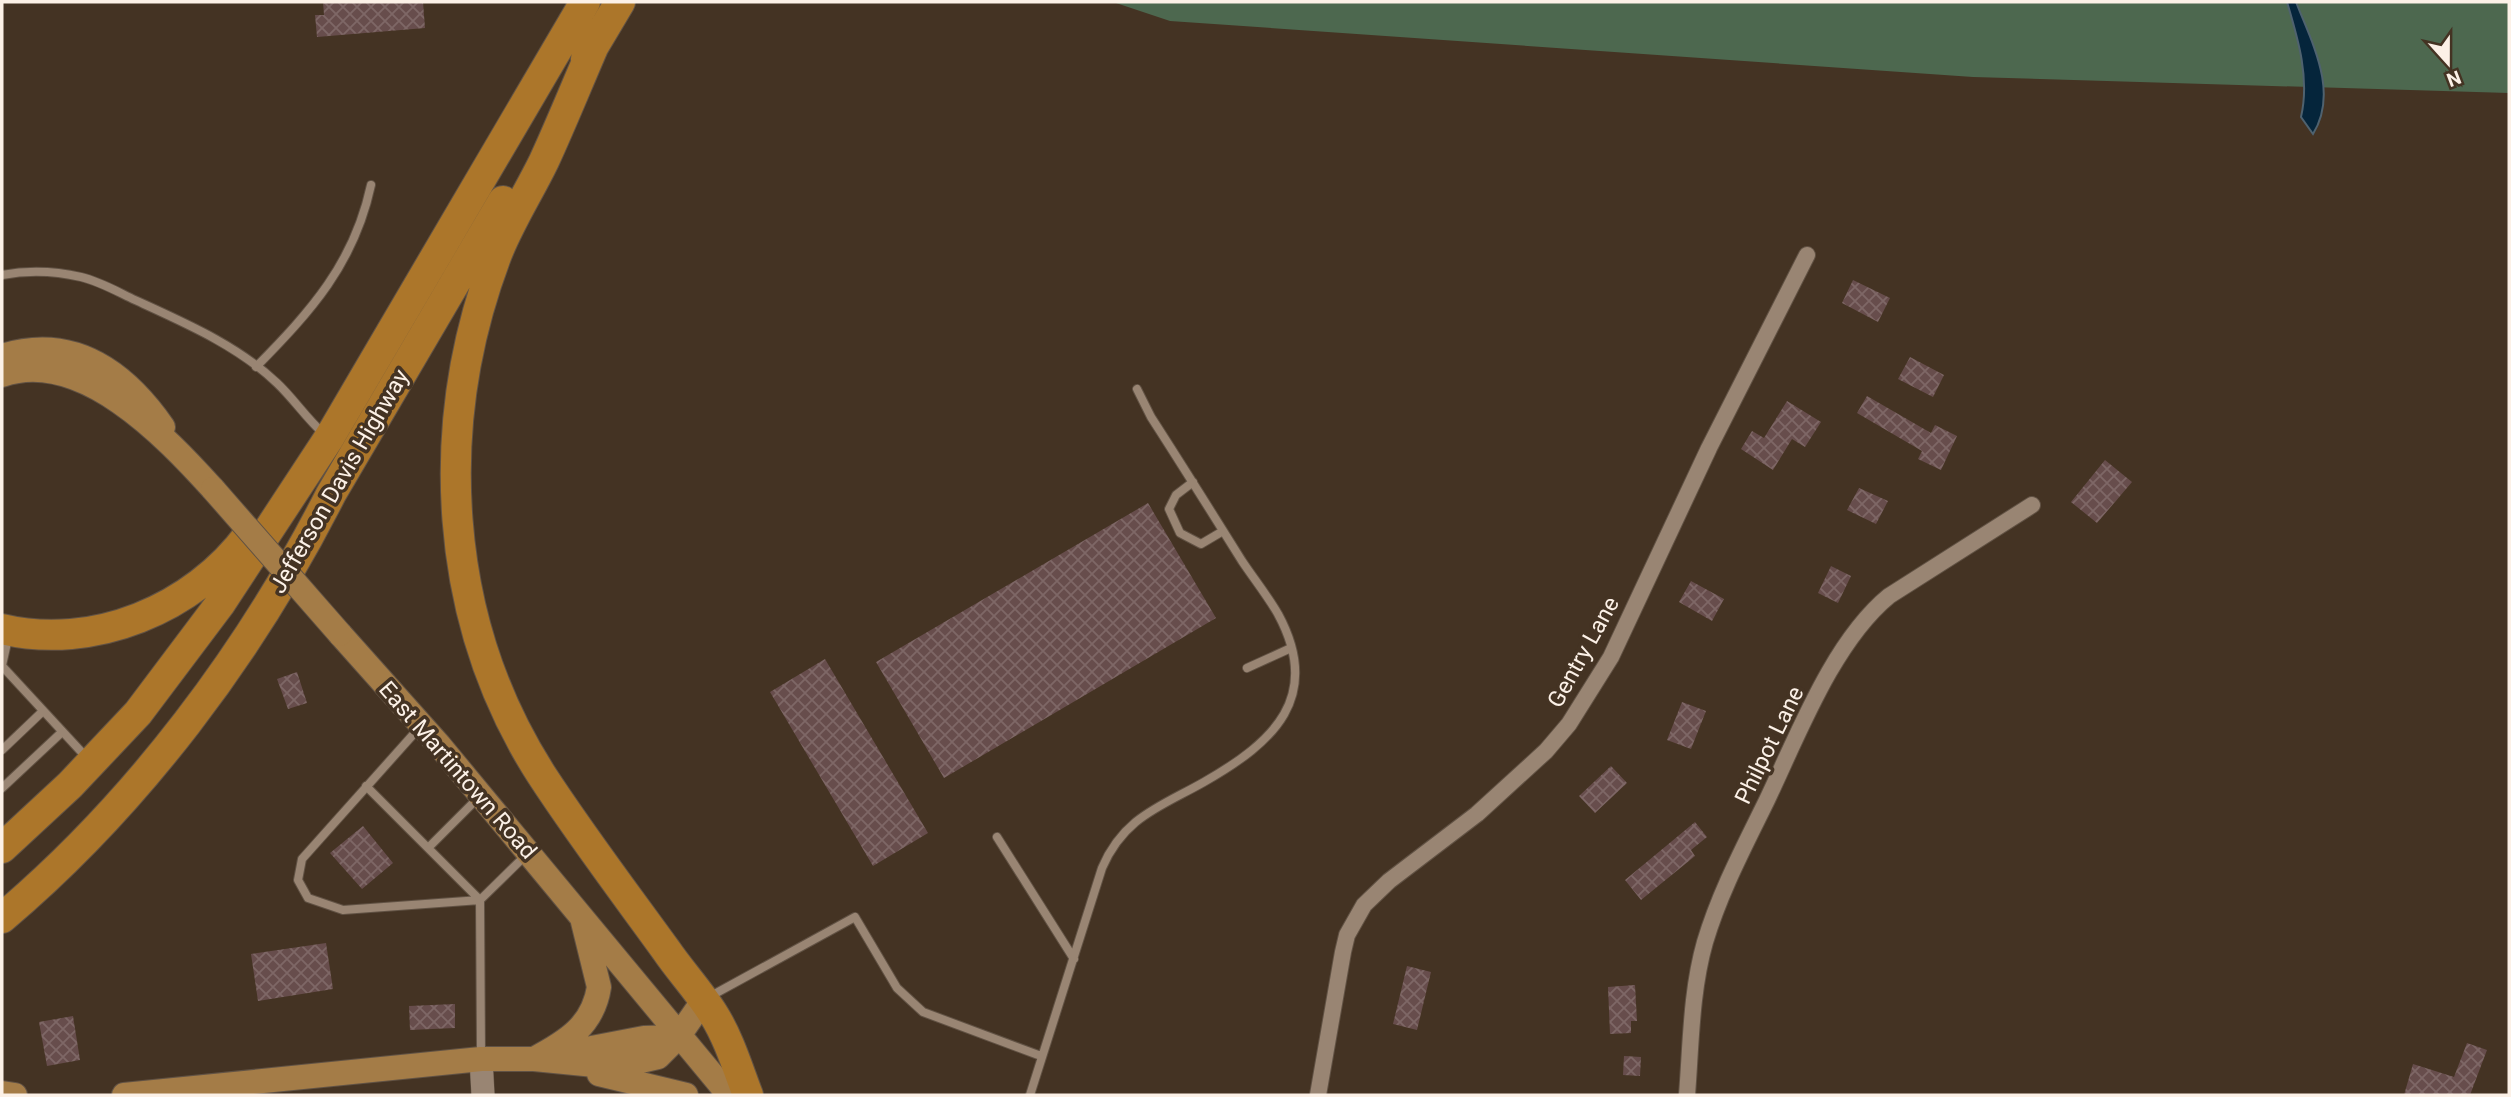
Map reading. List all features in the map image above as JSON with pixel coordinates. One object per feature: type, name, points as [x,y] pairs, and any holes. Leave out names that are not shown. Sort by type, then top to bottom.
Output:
[{"type":"highway","name":"Jefferson Davis Highway","points":[[2,848],[91,763],[138,713],[180,659],[326,442],[586,2]]},
{"type":"highway","name":"Jefferson Davis Highway","points":[[2,918],[28,896],[102,822],[146,771],[231,659],[309,537],[331,494],[620,2]]},
{"type":"highway","points":[[595,43],[543,163],[514,213],[497,254],[471,339],[456,418],[455,473],[461,551],[472,612],[484,652],[515,727],[541,773],[715,1016],[748,1095]]},
{"type":"highway","points":[[6,630],[40,636],[89,632],[144,615],[179,597],[240,545],[280,491],[326,442]]},
{"type":"highway","points":[[2,926],[28,896]]},
{"type":"main road","name":"East Martintown Road","points":[[2,356],[37,349],[63,351],[100,363],[119,375],[146,402],[178,451]]},
{"type":"main road","name":"East Martintown Road","points":[[2,375],[21,371],[47,371],[84,381],[106,393],[178,451],[481,795],[581,914],[678,1037],[729,1095]]},
{"type":"main road","points":[[534,1059],[575,1034],[585,1024],[598,996],[599,987],[581,914]]},
{"type":"main road","points":[[124,1095],[254,1089],[481,1059],[534,1059],[615,1067],[658,1056],[678,1037],[703,1001]]},
{"type":"main road","points":[[534,1059],[686,1095]]},
{"type":"main road","points":[[2,1093],[15,1095]]},
{"type":"street","name":"Gentry Lane","points":[[1318,1095],[1343,952],[1354,920],[1376,892],[1477,814],[1530,767],[1569,724],[1611,657],[1714,436],[1807,255]]},
{"type":"street","name":"Philpot Lane","points":[[1686,1095],[1697,977],[1716,908],[1802,724],[1853,633],[1871,610],[1889,596],[2032,505]]},
{"type":"street","points":[[481,1059],[483,1095]]},
{"type":"lane","points":[[256,367],[336,276],[359,230],[372,185]]},
{"type":"lane","points":[[2,275],[36,271],[83,277],[227,344],[278,384],[326,442]]},
{"type":"lane","points":[[1030,1095],[1102,868],[1118,838],[1142,815],[1208,780],[1250,753],[1275,731],[1287,710],[1295,687],[1291,648],[1279,615],[1223,531],[1137,389]]},
{"type":"lane","points":[[1193,482],[1176,495],[1169,509],[1180,533],[1201,544],[1223,531]]},
{"type":"lane","points":[[6,630],[2,666],[91,763]]},
{"type":"lane","points":[[1247,668],[1291,648]]},
{"type":"lane","points":[[2,750],[43,711]]},
{"type":"lane","points":[[421,726],[302,859],[298,880],[308,898],[343,910],[480,900],[529,853]]},
{"type":"lane","points":[[2,788],[62,732]]},
{"type":"lane","points":[[366,786],[480,900],[481,1059]]},
{"type":"lane","points":[[428,848],[481,795]]},
{"type":"lane","points":[[997,837],[1074,959]]},
{"type":"lane","points":[[703,1001],[855,917],[897,988],[923,1013],[1041,1056]]},
{"type":"green space","points":[[1113,2],[2509,2],[2509,93],[1973,77],[1170,21]]},
{"type":"water","points":[[2287,2],[2296,2],[2320,68],[2324,101],[2313,134],[2301,117],[2303,73],[2299,44]]},
{"type":"building","points":[[323,2],[423,2],[425,28],[317,37],[315,15],[324,15]]},
{"type":"building","points":[[1853,280],[1890,298],[1878,322],[1842,303]]},
{"type":"building","points":[[1910,357],[1944,375],[1933,397],[1898,379]]},
{"type":"building","points":[[1867,396],[1931,433],[1935,425],[1957,436],[1941,470],[1918,459],[1922,451],[1857,413]]},
{"type":"building","points":[[1787,401],[1821,422],[1805,447],[1792,439],[1773,470],[1741,449],[1752,431],[1764,438]]},
{"type":"building","points":[[2105,460],[2132,482],[2097,523],[2071,502]]},
{"type":"building","points":[[1859,488],[1888,501],[1876,524],[1847,510]]},
{"type":"building","points":[[1148,503],[1216,618],[944,778],[876,662]]},
{"type":"building","points":[[1831,566],[1851,576],[1838,603],[1818,593]]},
{"type":"building","points":[[1691,581],[1724,599],[1712,621],[1679,602]]},
{"type":"building","points":[[825,659],[928,833],[873,866],[770,692]]},
{"type":"building","points":[[297,672],[307,703],[288,709],[277,679]]},
{"type":"building","points":[[1682,702],[1706,711],[1691,749],[1667,740]]},
{"type":"building","points":[[1611,766],[1627,783],[1595,813],[1579,796]]},
{"type":"building","points":[[1695,822],[1707,837],[1691,850],[1695,856],[1641,900],[1625,880]]},
{"type":"building","points":[[363,826],[393,863],[362,889],[330,853]]},
{"type":"building","points":[[326,943],[333,989],[258,1001],[251,954]]},
{"type":"building","points":[[1407,966],[1431,972],[1417,1030],[1393,1024]]},
{"type":"building","points":[[1635,985],[1637,1021],[1631,1021],[1631,1033],[1610,1034],[1608,987]]},
{"type":"building","points":[[455,1004],[455,1028],[410,1030],[409,1006]]},
{"type":"building","points":[[73,1016],[80,1060],[47,1066],[39,1022]]},
{"type":"building","points":[[2467,1043],[2487,1050],[2470,1095],[2404,1095],[2413,1064],[2454,1077]]},
{"type":"building","points":[[1624,1056],[1641,1057],[1640,1076],[1623,1075]]}]
